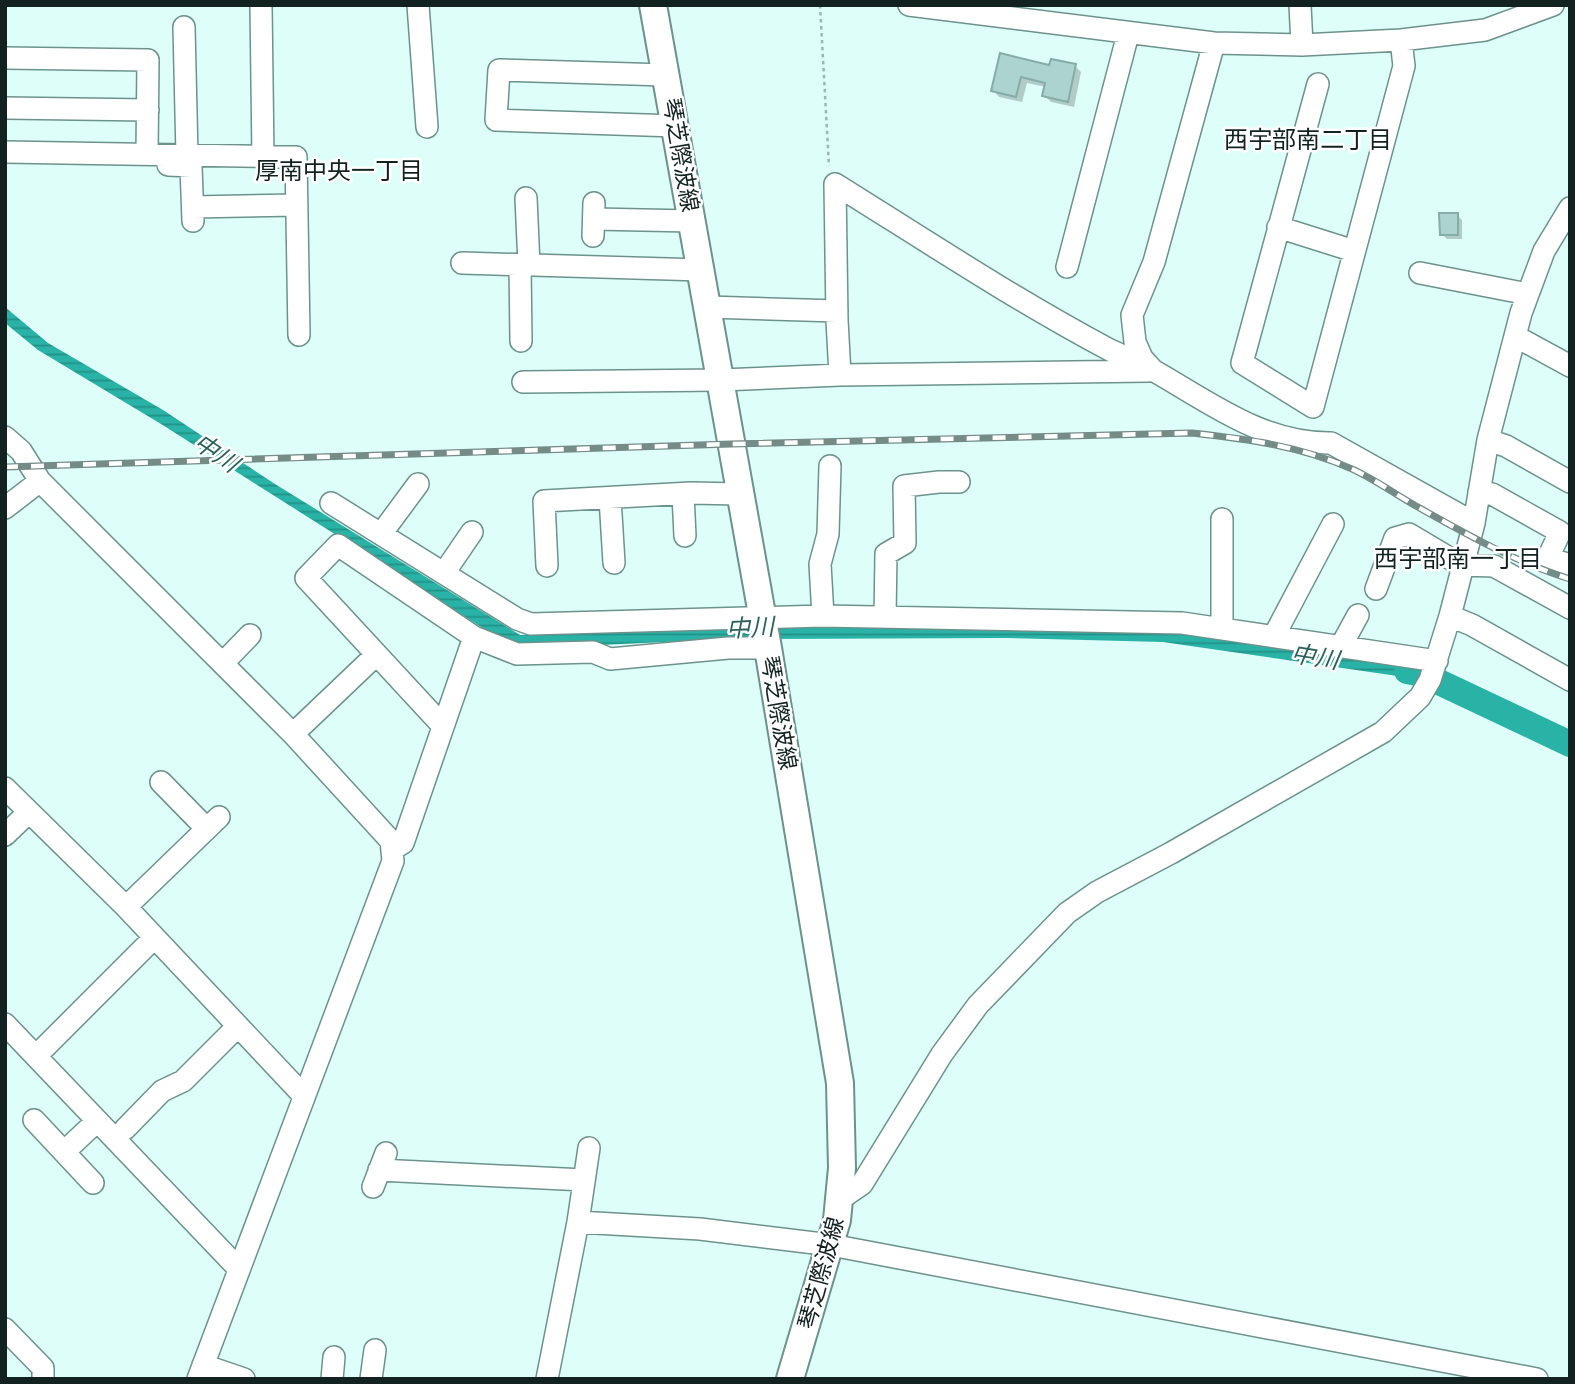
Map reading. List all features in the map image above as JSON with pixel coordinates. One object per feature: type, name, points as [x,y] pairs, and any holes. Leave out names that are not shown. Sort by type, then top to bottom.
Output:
[{"type":"main road","name":"琴芝際波線","points":[[653,5],[766,633],[840,1083],[840,1199],[831,1245],[790,1379]]},
{"type":"street","points":[[261,5],[263,158]]},
{"type":"street","points":[[418,5],[427,127]]},
{"type":"street","points":[[908,5],[1214,43],[1302,45],[1401,40],[1485,30],[1553,5]]},
{"type":"street","points":[[1300,5],[1302,45]]},
{"type":"street","points":[[184,27],[187,156]]},
{"type":"street","points":[[1067,267],[1128,34]]},
{"type":"street","points":[[1318,85],[1242,363],[1313,407],[1404,66],[1401,40]]},
{"type":"street","points":[[1155,371],[1142,358],[1135,342],[1132,315],[1154,262],[1214,43]]},
{"type":"street","points":[[5,58],[148,60],[147,154]]},
{"type":"street","points":[[666,75],[499,69],[496,120],[676,126]]},
{"type":"street","points":[[5,108],[148,110]]},
{"type":"street","points":[[5,152],[296,158],[299,335]]},
{"type":"street","points":[[5,160],[191,166],[193,214],[297,205]]},
{"type":"street","points":[[835,184],[840,375]]},
{"type":"street","points":[[835,184],[959,262],[1108,348],[1155,371],[1255,428],[1275,436],[1311,443],[1331,443],[1474,523]]},
{"type":"street","points":[[521,341],[526,198]]},
{"type":"street","points":[[840,1199],[862,1184],[942,1054],[978,1005],[1067,913],[1097,892],[1383,732],[1420,697],[1430,680],[1450,616],[1474,523],[1488,440],[1515,336],[1544,251],[1570,208]]},
{"type":"street","points":[[594,219],[692,221]]},
{"type":"street","points":[[1278,227],[1354,251]]},
{"type":"street","points":[[462,263],[702,270]]},
{"type":"street","points":[[1420,273],[1528,294]]},
{"type":"street","points":[[708,307],[837,312]]},
{"type":"street","points":[[1515,336],[1570,366]]},
{"type":"street","points":[[523,382],[1155,371]]},
{"type":"street","points":[[5,437],[21,452],[40,481],[293,734],[391,841],[393,861],[200,1372],[244,1379]]},
{"type":"street","points":[[1488,440],[1506,446],[1570,482]]},
{"type":"street","points":[[823,616],[820,564],[828,534],[830,466]]},
{"type":"street","points":[[5,508],[40,481]]},
{"type":"street","points":[[885,617],[886,554],[905,543],[904,486],[959,482]]},
{"type":"street","points":[[381,534],[418,484]]},
{"type":"street","points":[[1479,492],[1492,494],[1560,532],[1548,558],[1570,565]]},
{"type":"street","points":[[683,494],[685,536]]},
{"type":"street","points":[[547,566],[544,501],[740,494]]},
{"type":"street","points":[[610,498],[614,563]]},
{"type":"street","points":[[331,503],[517,619],[610,659],[728,648],[823,616],[1182,624],[1437,661]]},
{"type":"street","points":[[1222,519],[1222,629]]},
{"type":"street","points":[[1274,636],[1333,524]]},
{"type":"street","points":[[444,573],[472,532]]},
{"type":"street","points":[[1376,589],[1395,538],[1409,534],[1461,565],[1493,566],[1570,608]]},
{"type":"street","points":[[442,725],[306,578],[338,545],[474,637],[517,654],[563,639],[766,633]]},
{"type":"street","points":[[1341,646],[1358,615]]},
{"type":"street","points":[[1450,616],[1472,625],[1570,680]]},
{"type":"street","points":[[223,663],[250,635]]},
{"type":"street","points":[[393,850],[403,843],[474,637]]},
{"type":"street","points":[[293,734],[376,655]]},
{"type":"street","points":[[126,907],[213,823],[161,782]]},
{"type":"street","points":[[5,788],[126,907],[304,1096]]},
{"type":"street","points":[[5,835],[29,811]]},
{"type":"street","points":[[36,1056],[154,938]]},
{"type":"street","points":[[5,1024],[238,1268]]},
{"type":"street","points":[[125,1129],[162,1091],[183,1081],[237,1027]]},
{"type":"street","points":[[34,1120],[93,1183]]},
{"type":"street","points":[[64,1152],[97,1121]]},
{"type":"street","points":[[547,1379],[579,1222],[589,1148]]},
{"type":"street","points":[[379,1170],[584,1180]]},
{"type":"street","points":[[579,1222],[700,1229],[831,1245],[1537,1379]]},
{"type":"street","points":[[5,1329],[43,1368],[43,1379]]},
{"type":"street","points":[[371,1379],[375,1350]]},
{"type":"street","points":[[332,1379],[334,1357]]},
{"type":"path","points":[[820,5],[830,181],[835,184]]},
{"type":"water","points":[[5,307],[48,343],[163,410],[275,484],[520,635],[788,624],[1178,632],[1426,671],[1425,680],[1163,642],[1007,638],[728,639],[516,649],[161,424],[38,350],[5,323]]},
{"type":"building","points":[[1000,53],[1049,65],[1051,59],[1076,64],[1068,102],[1042,96],[1045,83],[1021,77],[1016,97],[991,91]]},
{"type":"building","points":[[1439,213],[1458,213],[1458,235],[1440,235]]},
{"type":"waterway","name":"中川","points":[[1407,671],[1422,674],[1570,744]]},
{"type":"railway","points":[[5,467],[731,444],[1192,433],[1273,445],[1332,461],[1368,477],[1491,547],[1570,579]]},
{"type":"district","name":"西宇部南二丁目","points":[[1308,140]]},
{"type":"district","name":"厚南中央一丁目","points":[[339,171]]},
{"type":"district","name":"西宇部南一丁目","points":[[1458,559]]}]
